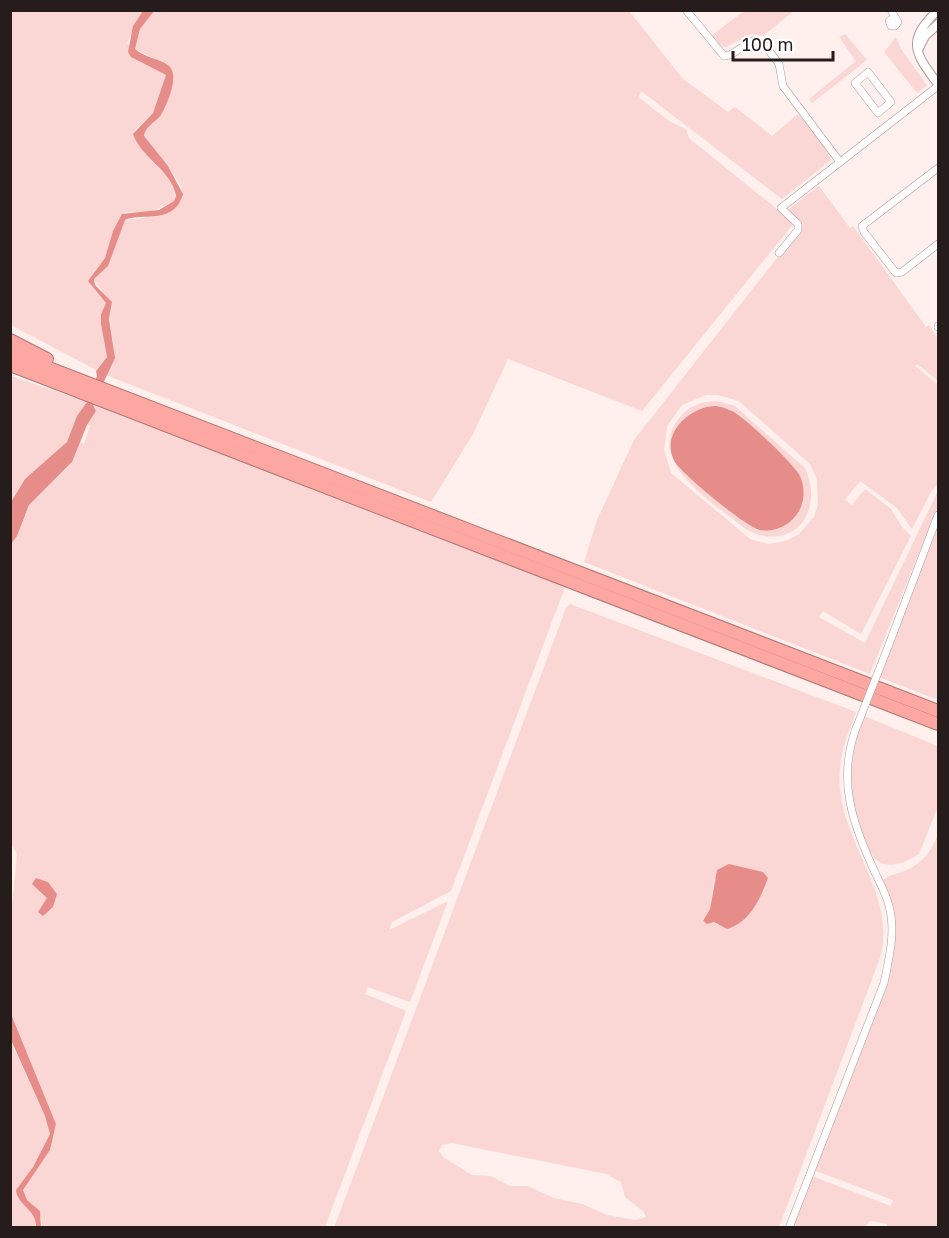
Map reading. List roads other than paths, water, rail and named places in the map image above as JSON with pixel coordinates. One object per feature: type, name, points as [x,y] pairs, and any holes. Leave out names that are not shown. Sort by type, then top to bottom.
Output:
[{"type":"highway","points":[[10,340],[95,391]]},
{"type":"highway","points":[[10,353],[95,391],[939,724]]},
{"type":"highway","points":[[12,366],[95,391],[939,711]]},
{"type":"street","points":[[686,10],[724,56],[730,55],[754,40],[764,44],[781,68],[783,86],[840,162]]},
{"type":"street","points":[[779,253],[798,230],[798,224],[782,208],[939,85],[918,50],[916,37],[938,10]]},
{"type":"street","points":[[918,50],[925,36],[939,24]]},
{"type":"street","points":[[868,72],[891,102],[886,106],[878,112],[855,83],[868,72]]},
{"type":"street","points":[[886,106],[896,119]]},
{"type":"street","points":[[939,168],[862,226],[896,273],[902,272],[939,244]]},
{"type":"street","points":[[789,1227],[884,983],[892,942],[889,906],[850,810],[847,769],[855,731],[939,515]]}]
